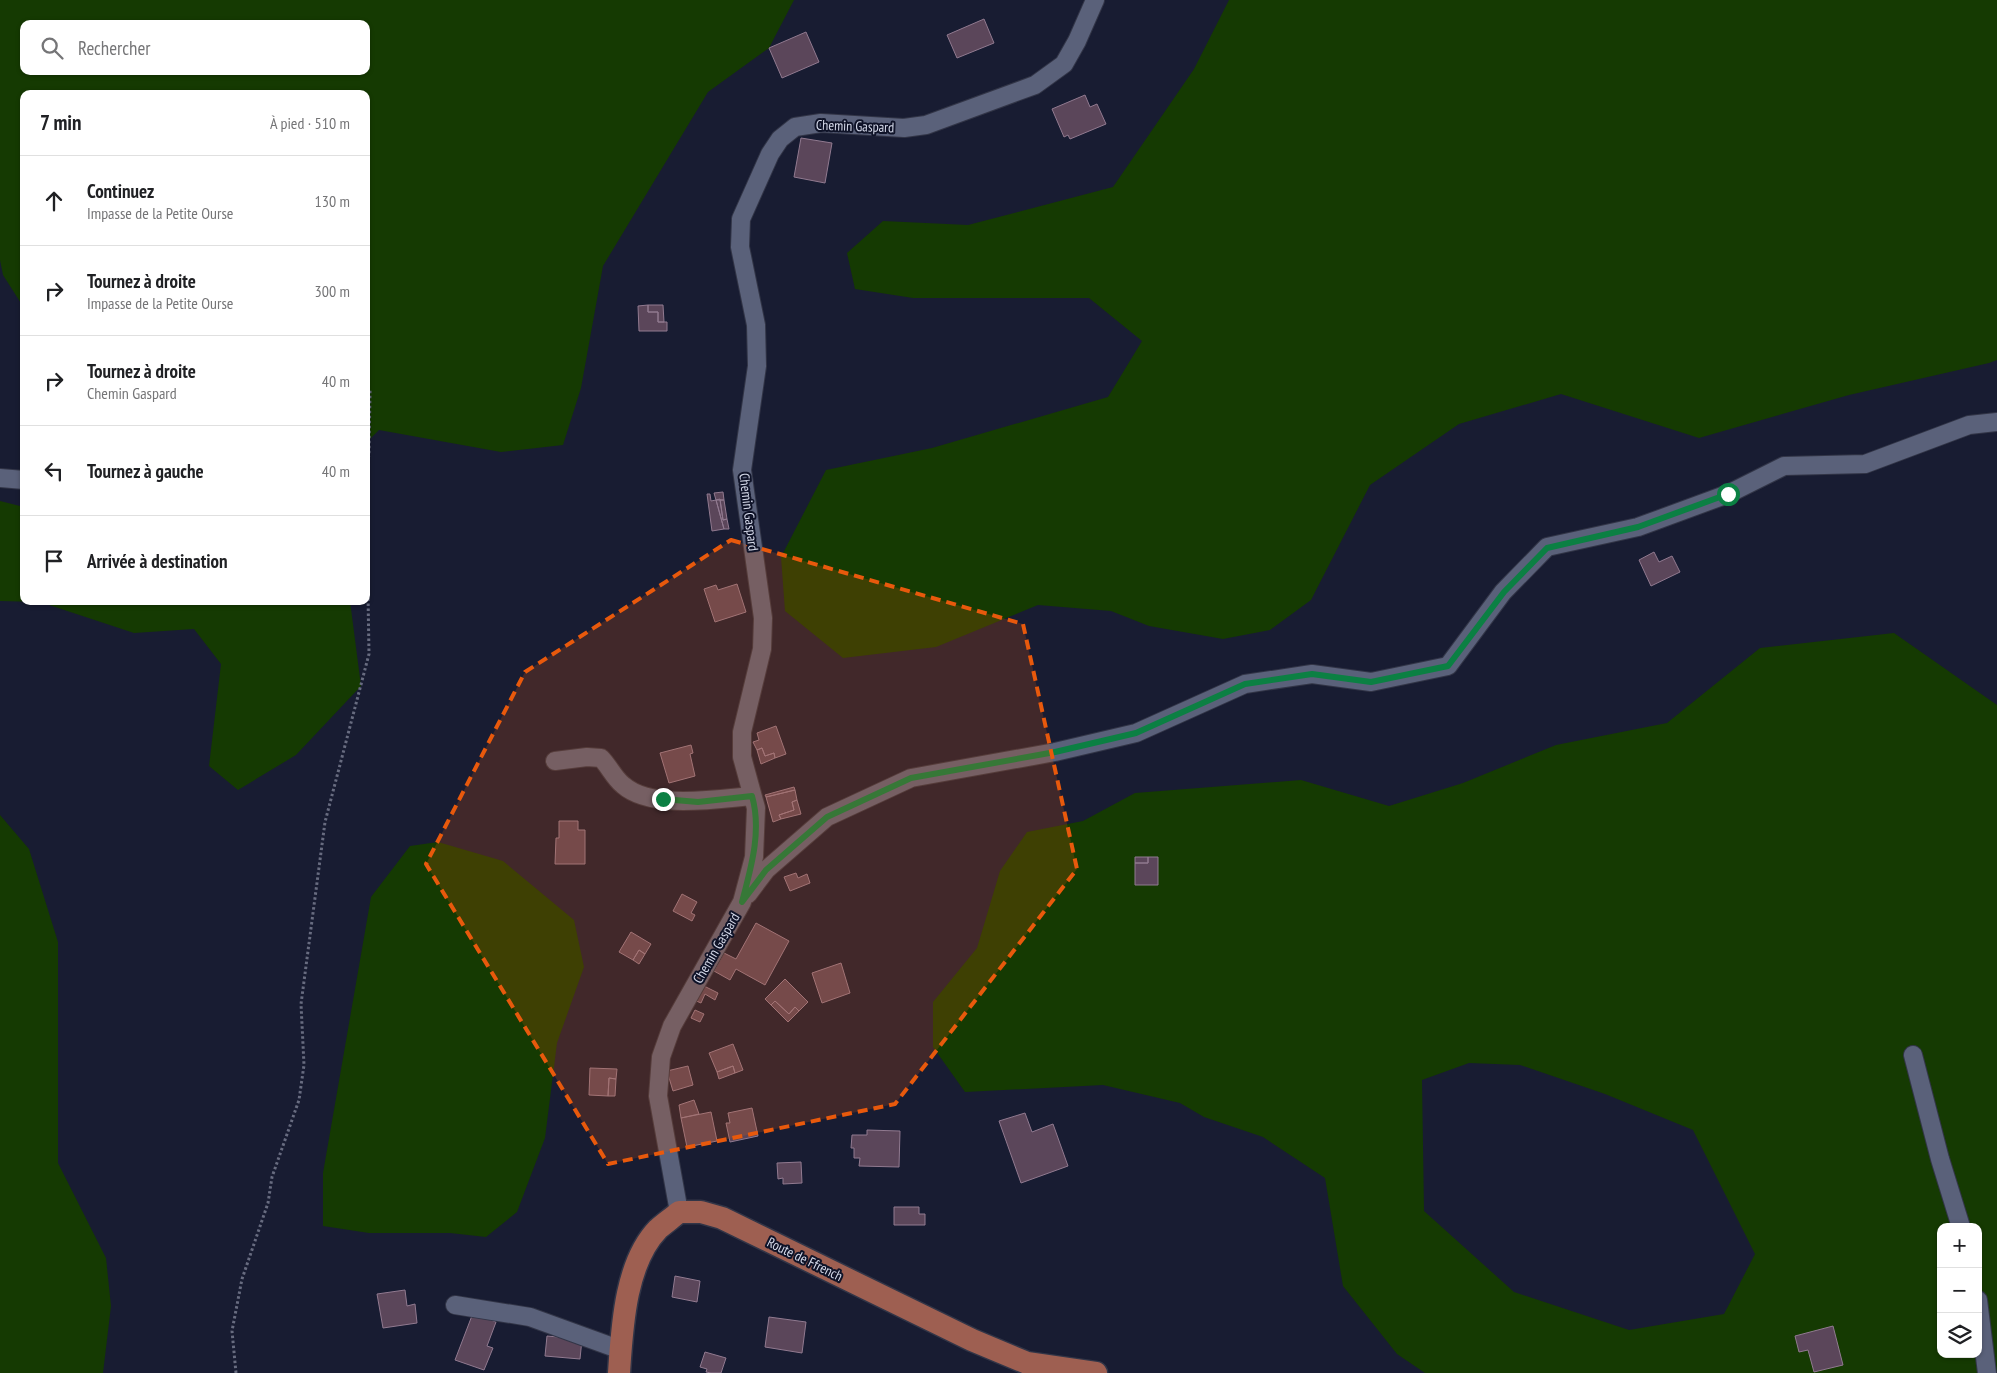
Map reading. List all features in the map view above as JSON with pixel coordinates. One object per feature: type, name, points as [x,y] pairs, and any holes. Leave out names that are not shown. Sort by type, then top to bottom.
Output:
[{"type":"main road","points":[[619,1373],[629,1288],[641,1255],[657,1230],[679,1212]]},
{"type":"main road","name":"Route de Ffrench","points":[[679,1212],[701,1212],[722,1218],[972,1340],[1027,1363],[1096,1373]]},
{"type":"street","name":"Chemin Gaspard","points":[[679,1212],[658,1096],[661,1057],[672,1026],[742,902],[754,857],[756,808],[742,757],[742,732],[762,649],[763,618],[742,470],[758,366],[756,325],[740,247],[741,218],[770,154],[780,140],[795,127],[821,122],[904,128],[926,125],[1035,85],[1064,64],[1077,42],[1095,0]]},
{"type":"street","points":[[742,902],[766,870],[827,817],[911,778],[1055,752],[1136,733],[1245,684],[1312,674],[1371,682],[1448,666],[1504,592],[1547,548],[1638,527],[1728,494],[1784,466],[1865,464],[1969,425],[1997,422]]},
{"type":"street","points":[[0,478],[20,480]]},
{"type":"street","points":[[555,761],[587,757],[601,758],[622,785],[634,793],[649,798],[698,802],[752,796]]},
{"type":"street","points":[[1913,1055],[1940,1158],[1960,1223]]},
{"type":"street","points":[[455,1305],[530,1317],[621,1350]]},
{"type":"street","points":[[1980,1313],[1987,1373]]},
{"type":"path","points":[[236,1373],[232,1331],[242,1278],[268,1203],[272,1177],[299,1100],[304,1065],[301,1004],[325,822],[369,654],[368,605]]},
{"type":"highlighted area","points":[[731,540],[1023,624],[1077,869],[895,1104],[608,1164],[426,864],[525,672]]},
{"type":"green space","points":[[0,0],[794,0],[769,48],[708,92],[603,266],[581,388],[563,445],[501,452],[379,430],[370,439],[370,90],[20,90],[20,302],[3,275],[0,260]]},
{"type":"green space","points":[[1229,0],[1997,0],[1997,360],[1849,395],[1699,438],[1561,394],[1459,424],[1370,485],[1311,600],[1270,630],[1223,639],[1149,626],[1111,611],[1038,605],[936,647],[843,658],[785,611],[781,557],[826,470],[932,448],[1108,397],[1142,341],[1089,298],[913,298],[855,289],[847,253],[883,221],[968,225],[1113,187],[1194,69]]},
{"type":"green space","points":[[0,501],[20,506],[20,602],[0,601]]},
{"type":"green space","points":[[49,605],[351,605],[361,686],[296,755],[238,790],[209,766],[221,664],[194,629],[134,633]]},
{"type":"green space","points":[[1894,633],[1997,705],[1997,1373],[1425,1373],[1397,1354],[1343,1286],[1325,1178],[1263,1137],[1204,1117],[1180,1103],[1103,1085],[965,1092],[933,1047],[933,1002],[977,948],[1000,871],[1027,832],[1083,821],[1135,793],[1301,780],[1389,806],[1463,783],[1556,745],[1667,723],[1760,648]],"holes":[[[1469,1063],[1520,1065],[1605,1094],[1693,1130],[1755,1254],[1724,1314],[1629,1330],[1514,1292],[1424,1211],[1422,1080]]]},
{"type":"green space","points":[[0,815],[29,849],[58,942],[58,1163],[106,1258],[111,1306],[103,1373],[0,1373]]},
{"type":"green space","points":[[438,842],[503,861],[574,920],[584,967],[557,1043],[545,1138],[517,1212],[486,1237],[450,1233],[369,1233],[323,1226],[323,1173],[371,897],[410,846]]},
{"type":"building","points":[[984,19],[994,43],[957,58],[947,35]]},
{"type":"building","points":[[806,32],[819,62],[782,78],[769,48]]},
{"type":"building","points":[[1085,95],[1090,107],[1097,104],[1106,124],[1070,139],[1068,135],[1064,137],[1052,109]]},
{"type":"building","points":[[801,138],[832,143],[825,183],[794,177]]},
{"type":"building","points":[[648,305],[663,305],[664,322],[658,322],[658,312],[648,312]]},
{"type":"building","points":[[648,305],[648,312],[658,312],[658,322],[667,322],[667,331],[639,331],[638,306]]},
{"type":"building","points":[[723,492],[724,500],[716,500],[714,493]]},
{"type":"building","points":[[707,494],[710,494],[711,501],[716,500],[724,529],[712,531]]},
{"type":"building","points":[[720,499],[723,520],[727,519],[729,529],[724,529],[716,500]]},
{"type":"building","points":[[720,500],[724,500],[727,519],[723,520]]},
{"type":"building","points":[[1654,552],[1659,562],[1672,556],[1680,572],[1651,586],[1639,560]]},
{"type":"building","points":[[737,584],[746,612],[715,622],[704,589],[716,585],[718,590]]},
{"type":"building","points":[[776,726],[786,754],[775,758],[774,753],[765,756],[762,748],[757,750],[753,742],[759,740],[757,733]]},
{"type":"building","points":[[691,745],[693,753],[690,754],[695,776],[669,783],[660,753]]},
{"type":"building","points":[[762,748],[765,756],[774,753],[775,758],[761,764],[757,750]]},
{"type":"building","points":[[794,787],[795,790],[766,797],[765,795]]},
{"type":"building","points":[[795,790],[797,800],[792,802],[794,810],[779,815],[781,819],[773,822],[766,797]]},
{"type":"building","points":[[797,800],[801,814],[781,819],[779,815],[794,810],[792,802]]},
{"type":"building","points":[[559,821],[578,821],[578,830],[585,830],[585,864],[555,864],[556,838],[559,838]]},
{"type":"building","points":[[1135,857],[1148,857],[1148,863],[1135,863]]},
{"type":"building","points":[[1148,857],[1158,857],[1158,885],[1135,885],[1135,863],[1148,863]]},
{"type":"building","points":[[796,873],[798,878],[807,874],[810,883],[790,891],[784,877]]},
{"type":"building","points":[[682,894],[697,902],[691,913],[695,915],[692,921],[673,911]]},
{"type":"building","points":[[756,923],[789,941],[765,985],[736,969],[730,980],[714,971],[724,953],[736,959]]},
{"type":"building","points":[[631,932],[651,944],[645,954],[639,950],[633,960],[619,952]]},
{"type":"building","points":[[639,950],[645,954],[639,964],[633,960]]},
{"type":"building","points":[[841,963],[850,993],[822,1003],[812,973]]},
{"type":"building","points":[[785,979],[808,1002],[799,1011],[795,1007],[789,1014],[775,1001],[771,1005],[765,999]]},
{"type":"building","points":[[702,985],[718,993],[715,1000],[705,994],[701,1003],[694,1000]]},
{"type":"building","points":[[775,1001],[789,1014],[795,1007],[799,1011],[788,1022],[771,1005]]},
{"type":"building","points":[[695,1010],[704,1014],[700,1022],[691,1018]]},
{"type":"building","points":[[733,1044],[743,1070],[735,1073],[733,1066],[717,1072],[709,1053]]},
{"type":"building","points":[[688,1066],[693,1085],[673,1091],[667,1071]]},
{"type":"building","points":[[733,1066],[735,1073],[719,1079],[717,1072]]},
{"type":"building","points":[[590,1068],[617,1069],[616,1079],[609,1078],[608,1096],[589,1095]]},
{"type":"building","points":[[609,1078],[616,1079],[615,1096],[608,1096]]},
{"type":"building","points":[[694,1100],[699,1114],[681,1118],[679,1105]]},
{"type":"building","points":[[752,1108],[758,1136],[730,1142],[726,1123],[730,1123],[728,1113]]},
{"type":"building","points":[[711,1112],[717,1141],[687,1147],[681,1118]]},
{"type":"building","points":[[1025,1113],[1032,1132],[1053,1124],[1068,1166],[1021,1183],[999,1121]]},
{"type":"building","points":[[867,1130],[900,1131],[899,1167],[859,1166],[860,1158],[854,1158],[854,1148],[851,1148],[852,1135],[867,1135]]},
{"type":"building","points":[[801,1162],[802,1183],[783,1184],[783,1178],[778,1179],[777,1163]]},
{"type":"building","points":[[894,1207],[919,1207],[919,1214],[925,1214],[925,1225],[894,1225]]},
{"type":"building","points":[[675,1276],[700,1281],[697,1302],[672,1297]]},
{"type":"building","points":[[405,1290],[407,1306],[415,1304],[417,1323],[383,1328],[377,1294]]},
{"type":"building","points":[[473,1313],[496,1322],[487,1346],[493,1348],[484,1370],[455,1360]]},
{"type":"building","points":[[769,1317],[806,1322],[802,1353],[765,1347]]},
{"type":"building","points":[[1833,1326],[1843,1365],[1814,1372],[1808,1350],[1799,1352],[1795,1336]]},
{"type":"building","points":[[547,1336],[582,1339],[580,1359],[545,1356]]},
{"type":"building","points":[[705,1352],[726,1358],[721,1373],[706,1372],[707,1369],[700,1367]]},
{"type":"route","points":[[663,799],[698,802],[752,796],[756,808],[754,857],[742,902],[766,870],[827,817],[911,778],[1055,752],[1136,733],[1245,684],[1312,674],[1371,682],[1448,666],[1504,592],[1547,548],[1638,527],[1728,494]]}]
